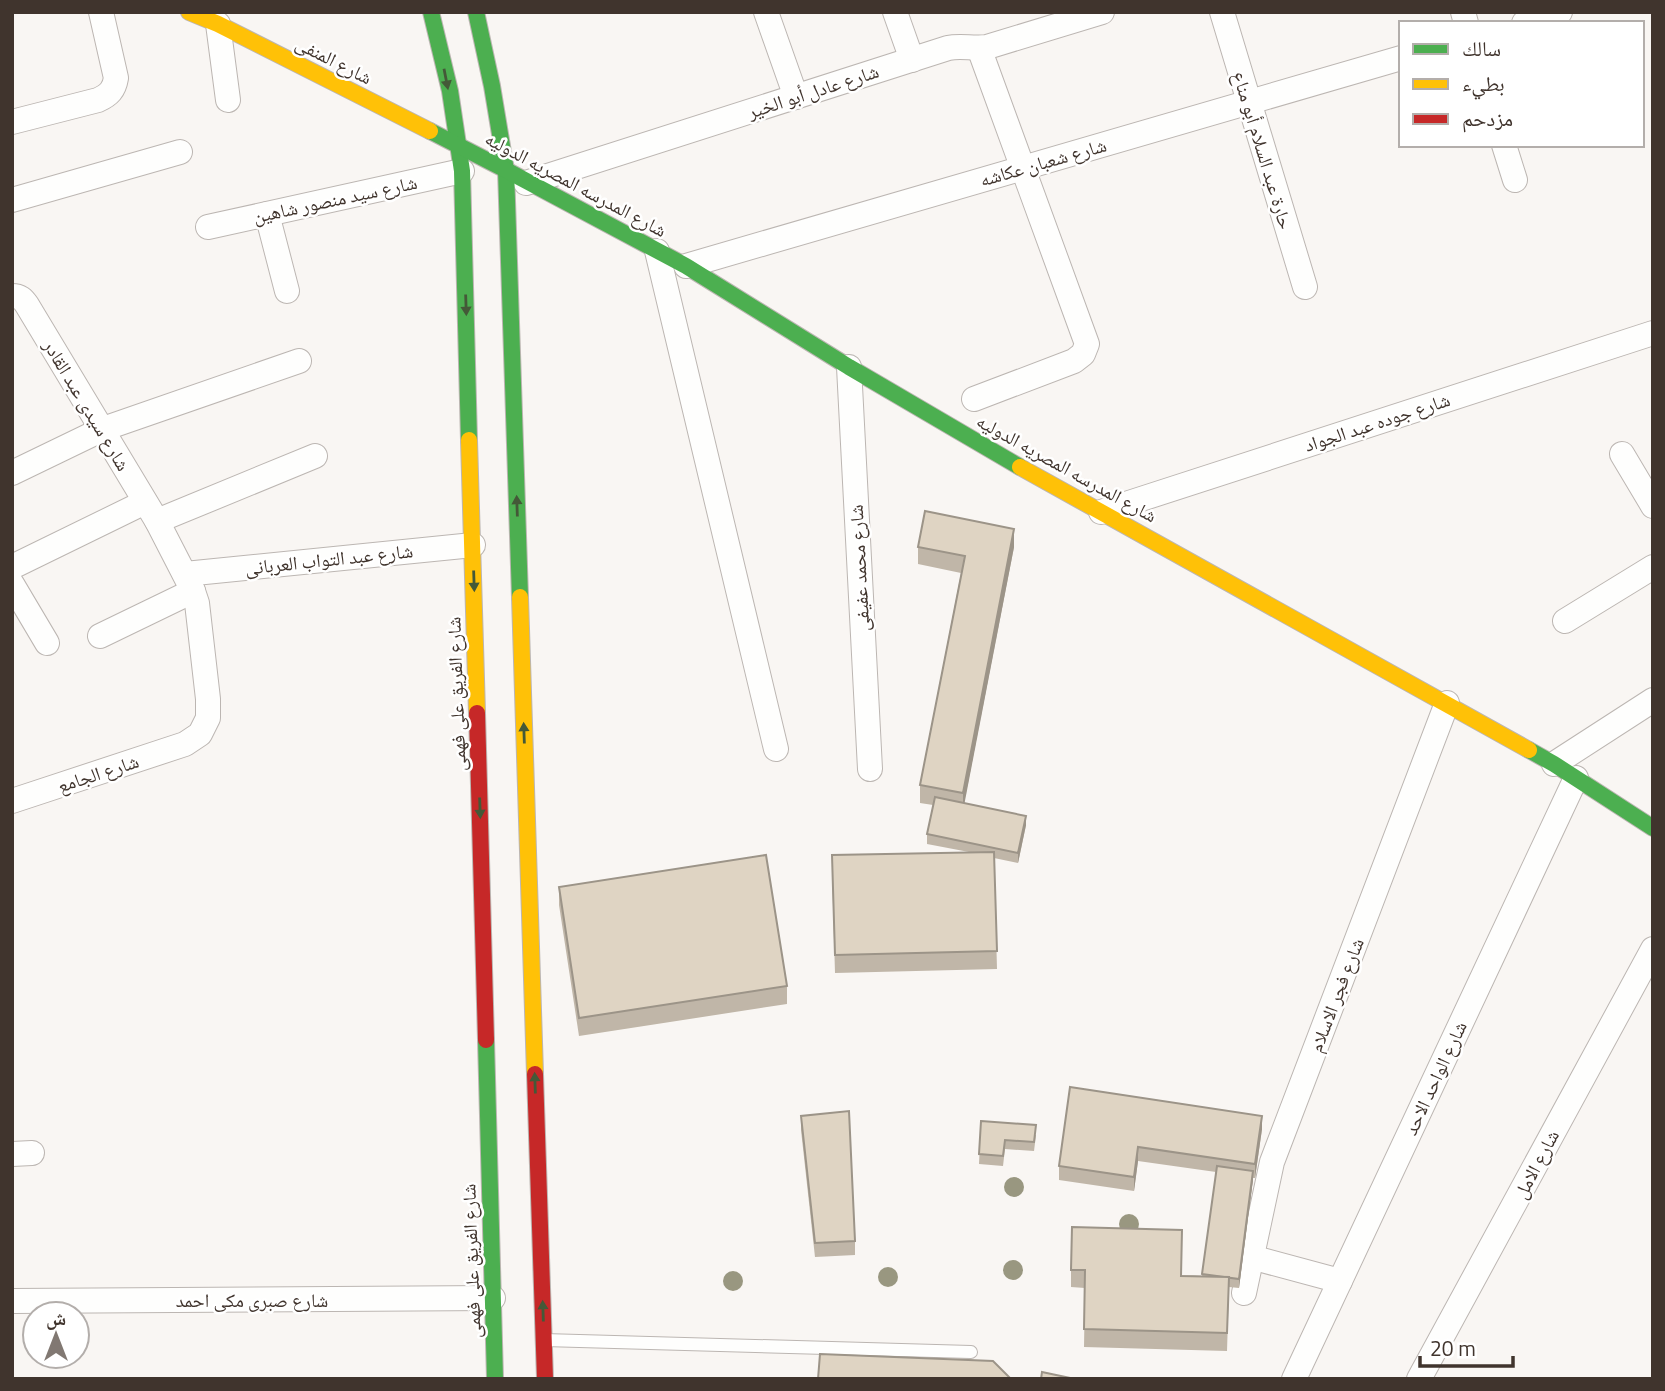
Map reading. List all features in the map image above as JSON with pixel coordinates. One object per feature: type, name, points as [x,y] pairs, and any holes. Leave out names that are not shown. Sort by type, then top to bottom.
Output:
[{"type":"street","points":[[12,122],[108,96],[114,88],[116,78],[101,12]]},
{"type":"street","name":"شارع المنفى","points":[[189,12],[218,24],[461,159]]},
{"type":"street","name":"شارع الفريق على فهمى","points":[[431,12],[440,44],[461,159],[495,1379]]},
{"type":"street","points":[[476,12],[516,176],[545,1379]]},
{"type":"street","points":[[766,12],[796,97]]},
{"type":"street","points":[[895,12],[912,60]]},
{"type":"street","name":"شارع عادل أبو الخير","points":[[516,176],[796,97],[956,46],[979,48],[1050,19],[1102,12]]},
{"type":"street","name":"حارة عبد السلام أبو مناع","points":[[1222,12],[1305,287]]},
{"type":"street","points":[[1531,21],[1560,12]]},
{"type":"street","points":[[218,24],[228,100]]},
{"type":"street","points":[[974,399],[1074,362],[1083,354],[1087,344],[979,48]]},
{"type":"street","name":"شارع شعبان عكاشه","points":[[686,266],[1399,59]]},
{"type":"street","points":[[1505,147],[1515,180]]},
{"type":"street","points":[[12,200],[180,152]]},
{"type":"street","name":"شارع المدرسه المصريه الدوليه","points":[[461,159],[516,176],[686,266],[849,367],[1101,512],[1554,764],[1653,828]]},
{"type":"street","name":"شارع سيد منصور شاهين","points":[[208,226],[267,214],[461,159]]},
{"type":"street","points":[[267,214],[286,291]]},
{"type":"street","points":[[657,251],[776,748]]},
{"type":"street","name":"شارع سيدى عبد القادر","points":[[14,291],[27,305],[103,429],[151,511],[189,582],[197,603],[208,718],[200,734],[185,744]]},
{"type":"street","name":"شارع جوده عبد الجواد","points":[[1101,512],[1653,333]]},
{"type":"street","points":[[12,473],[103,429],[299,362]]},
{"type":"street","name":"شارع محمد عفيفى","points":[[849,367],[870,768]]},
{"type":"street","points":[[1622,454],[1653,506]]},
{"type":"street","points":[[12,567],[151,511],[314,456]]},
{"type":"street","name":"شارع عبد التواب العربانى","points":[[189,582],[473,545]]},
{"type":"street","points":[[1565,621],[1653,567]]},
{"type":"street","points":[[100,636],[189,582]]},
{"type":"street","points":[[12,584],[47,643]]},
{"type":"street","points":[[1554,764],[1653,700]]},
{"type":"street","name":"شارع فجر الاسلام","points":[[1244,1293],[1272,1162],[1447,703]]},
{"type":"street","name":"شارع الجامع","points":[[12,802],[185,744]]},
{"type":"street","name":"شارع الواحد الاحد","points":[[1294,1379],[1576,778]]},
{"type":"street","name":"شارع الامل","points":[[1419,1379],[1653,948]]},
{"type":"street","points":[[1251,1257],[1340,1281]]},
{"type":"street","name":"شارع صبرى مكى احمد","points":[[12,1301],[493,1298]]},
{"type":"lane","points":[[544,1340],[971,1352]]},
{"type":"building","points":[[925,511],[1014,529],[963,793],[920,785],[965,556],[918,547]]},
{"type":"building","points":[[935,797],[1026,816],[1018,853],[927,834]]},
{"type":"building","points":[[994,852],[997,951],[835,955],[832,855]]},
{"type":"building","points":[[766,855],[787,986],[579,1018],[559,887]]},
{"type":"building","points":[[1070,1087],[1262,1116],[1255,1164],[1138,1147],[1134,1177],[1059,1166]]},
{"type":"building","points":[[849,1111],[855,1241],[815,1243],[801,1116]]},
{"type":"building","points":[[981,1121],[1036,1125],[1034,1142],[1005,1140],[1003,1156],[979,1154]]},
{"type":"building","points":[[1217,1166],[1253,1171],[1239,1279],[1202,1274]]},
{"type":"building","points":[[1072,1227],[1182,1230],[1181,1276],[1229,1277],[1227,1333],[1084,1329],[1085,1270],[1071,1270]]},
{"type":"building","points":[[820,1354],[993,1361],[1011,1379],[818,1379]]},
{"type":"building","points":[[1042,1372],[1075,1379],[1041,1379]]},
{"type":"traffic: fast","points":[[431,12],[450,91],[462,171],[469,440]]},
{"type":"traffic: fast","points":[[476,12],[506,170],[520,597]]},
{"type":"traffic: fast","points":[[430,131],[686,266],[849,367],[1020,467]]},
{"type":"traffic: fast","points":[[1529,750],[1653,828]]},
{"type":"traffic: fast","points":[[486,1040],[495,1379]]},
{"type":"traffic: slow","points":[[189,12],[430,131]]},
{"type":"traffic: slow","points":[[469,440],[477,713]]},
{"type":"traffic: slow","points":[[1020,467],[1529,750]]},
{"type":"traffic: slow","points":[[520,597],[535,1074]]},
{"type":"traffic: jam","points":[[477,713],[486,1040]]},
{"type":"traffic: jam","points":[[535,1074],[545,1379]]}]
